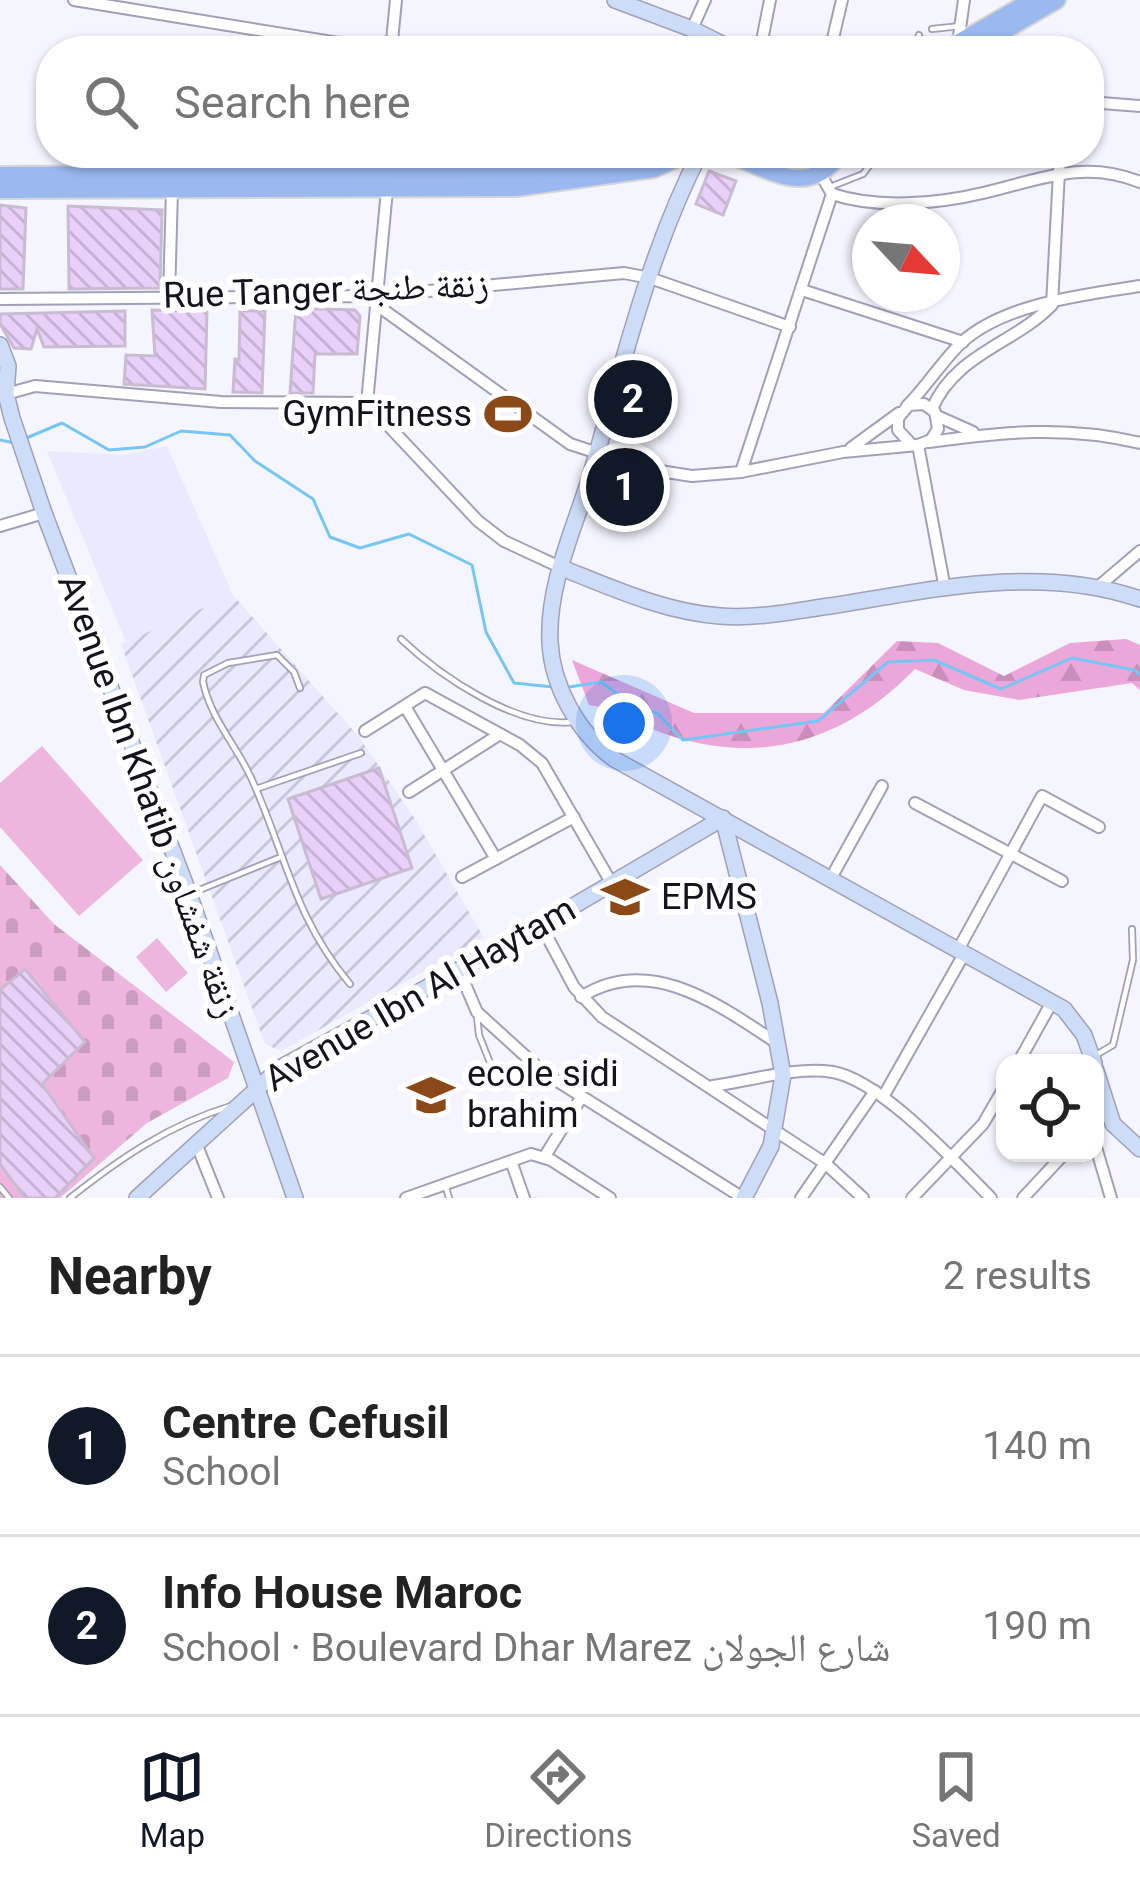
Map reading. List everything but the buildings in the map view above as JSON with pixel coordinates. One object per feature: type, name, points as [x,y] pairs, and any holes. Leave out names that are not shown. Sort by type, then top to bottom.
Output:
[{"type":"main road","points":[[970,36],[1032,0]]},
{"type":"main road","points":[[974,36],[1057,0]]},
{"type":"main road","points":[[0,190],[389,182],[563,168]]},
{"type":"main road","points":[[0,175],[280,173],[517,188],[656,168]]},
{"type":"main road","points":[[766,168],[828,185],[834,168]]},
{"type":"street","points":[[74,0],[297,36]]},
{"type":"street","points":[[392,36],[396,0]]},
{"type":"street","points":[[615,0],[706,36]]},
{"type":"street","points":[[692,29],[705,0]]},
{"type":"street","points":[[763,36],[770,0]]},
{"type":"street","points":[[834,36],[842,0]]},
{"type":"street","points":[[959,36],[964,0]]},
{"type":"street","points":[[1104,104],[1140,106]]},
{"type":"street","points":[[367,403],[390,168]]},
{"type":"street","points":[[694,168],[650,278],[551,605],[550,653],[575,717],[590,739],[614,759],[1052,1002],[1078,1026],[1090,1054]]},
{"type":"street","points":[[918,444],[938,429],[935,413],[945,383],[992,345],[1033,325],[1052,305],[1059,168]]},
{"type":"street","points":[[741,472],[802,290],[828,185],[882,202],[953,198],[1093,169],[1140,182]]},
{"type":"street","points":[[170,297],[172,190]]},
{"type":"street","name":"Rue Tanger زنقة طنجة","points":[[0,299],[374,299],[610,273],[650,278],[790,328]]},
{"type":"street","points":[[843,452],[885,427],[962,342],[1004,318],[1140,286]]},
{"type":"street","points":[[802,290],[962,342]]},
{"type":"street","points":[[374,299],[558,436],[596,455],[670,473],[741,472],[843,452],[1024,429],[1082,431],[1140,443]]},
{"type":"street","name":"Avenue Ibn Khatib زنقة شفشاون","points":[[0,345],[8,366],[3,390],[44,512],[189,894],[295,1198]]},
{"type":"street","points":[[3,390],[35,386],[220,402],[367,403],[478,521],[504,541],[663,605],[721,616],[766,615],[1018,582],[1099,586],[1140,599]]},
{"type":"street","points":[[903,410],[919,403],[969,431],[988,434]]},
{"type":"street","points":[[903,410],[898,430],[918,444],[945,589]]},
{"type":"street","points":[[0,526],[44,512]]},
{"type":"street","points":[[1099,586],[1140,551]]},
{"type":"street","points":[[365,731],[425,693],[500,734],[542,763],[612,884]]},
{"type":"street","points":[[406,708],[496,859]]},
{"type":"street","points":[[409,792],[500,734]]},
{"type":"street","points":[[831,878],[882,786]]},
{"type":"street","points":[[801,1198],[879,1094],[961,952],[1042,796],[1099,827]]},
{"type":"street","points":[[916,803],[1062,881]]},
{"type":"street","points":[[462,877],[574,817]]},
{"type":"street","points":[[458,968],[476,1012],[521,1054],[581,1098],[744,1198],[776,1130],[783,1075],[723,818]]},
{"type":"street","name":"Avenue Ibn Al Haytam","points":[[137,1198],[280,1068],[541,926],[723,818]]},
{"type":"street","points":[[541,926],[581,997],[631,1037],[713,1086],[826,1164],[862,1198]]},
{"type":"street","points":[[581,997],[615,980],[653,980],[678,986],[777,1043]]},
{"type":"street","points":[[1023,1054],[1052,1002]]},
{"type":"street","points":[[713,1086],[830,1071],[879,1094],[992,1198]]},
{"type":"street","points":[[545,1156],[581,1098]]},
{"type":"street","points":[[911,1198],[983,1124],[996,1102]]},
{"type":"street","points":[[1104,1118],[1140,1149]]},
{"type":"street","points":[[196,1143],[218,1198]]},
{"type":"street","points":[[406,1198],[531,1154],[545,1156],[610,1198]]},
{"type":"street","points":[[511,1161],[524,1198]]},
{"type":"street","points":[[1023,1198],[1057,1162]]},
{"type":"street","points":[[1100,1162],[1111,1198]]},
{"type":"lane","points":[[932,29],[945,36]]},
{"type":"lane","points":[[280,168],[280,173]]},
{"type":"lane","points":[[828,185],[867,168]]},
{"type":"lane","points":[[401,639],[434,669],[502,705],[546,722],[575,717]]},
{"type":"lane","points":[[300,688],[294,672],[277,655],[228,663],[204,675],[211,706],[256,789],[312,934],[350,984]]},
{"type":"lane","points":[[256,789],[361,753]]},
{"type":"lane","points":[[189,894],[281,857]]},
{"type":"lane","points":[[1104,1054],[1113,1045],[1133,960],[1132,929]]},
{"type":"lane","points":[[476,1012],[493,1070]]},
{"type":"lane","points":[[70,1198],[123,1157],[176,1126],[236,1105]]},
{"type":"lane","points":[[445,1184],[449,1198]]},
{"type":"lane","points":[[0,1186],[9,1198]]},
{"type":"shaded area","points":[[167,446],[233,595],[126,642],[47,451],[123,455]]},
{"type":"shaded area","points":[[233,595],[359,737],[415,819],[484,938],[281,1051],[265,1044],[121,644]]},
{"type":"green space","points":[[1126,639],[1140,645],[1140,690],[1132,683],[1019,700],[964,690],[915,669],[856,716],[825,732],[758,748],[687,740],[589,705],[572,660],[694,713],[824,713],[897,641],[938,643],[1004,676],[1070,643]]},
{"type":"green space","points":[[42,746],[143,860],[79,916],[0,827],[0,783]]},
{"type":"green space","points":[[0,865],[54,924],[234,1062],[228,1078],[147,1123],[60,1198],[0,1198]]},
{"type":"green space","points":[[157,938],[188,973],[166,992],[136,957]]},
{"type":"waterway","points":[[24,439],[62,423],[109,450],[145,447],[181,431],[230,435],[255,461],[313,499],[330,537],[360,548],[409,534],[472,565],[486,632],[514,683],[553,687]]},
{"type":"waterway","points":[[0,440],[15,443]]},
{"type":"waterway","points":[[569,687],[601,682],[633,705],[657,713],[683,740],[818,721],[888,662],[934,660],[1001,689],[1072,658],[1135,670],[1140,675]]},
{"type":"place","name":"Info House Maroc","points":[[633,399]]},
{"type":"place","name":"GymFitness","points":[[508,414]]},
{"type":"place","name":"Centre Cefusil","points":[[625,487]]},
{"type":"place","name":"EPMS","points":[[625,897]]},
{"type":"place","name":"ecole sidi brahim","points":[[431,1095]]}]
